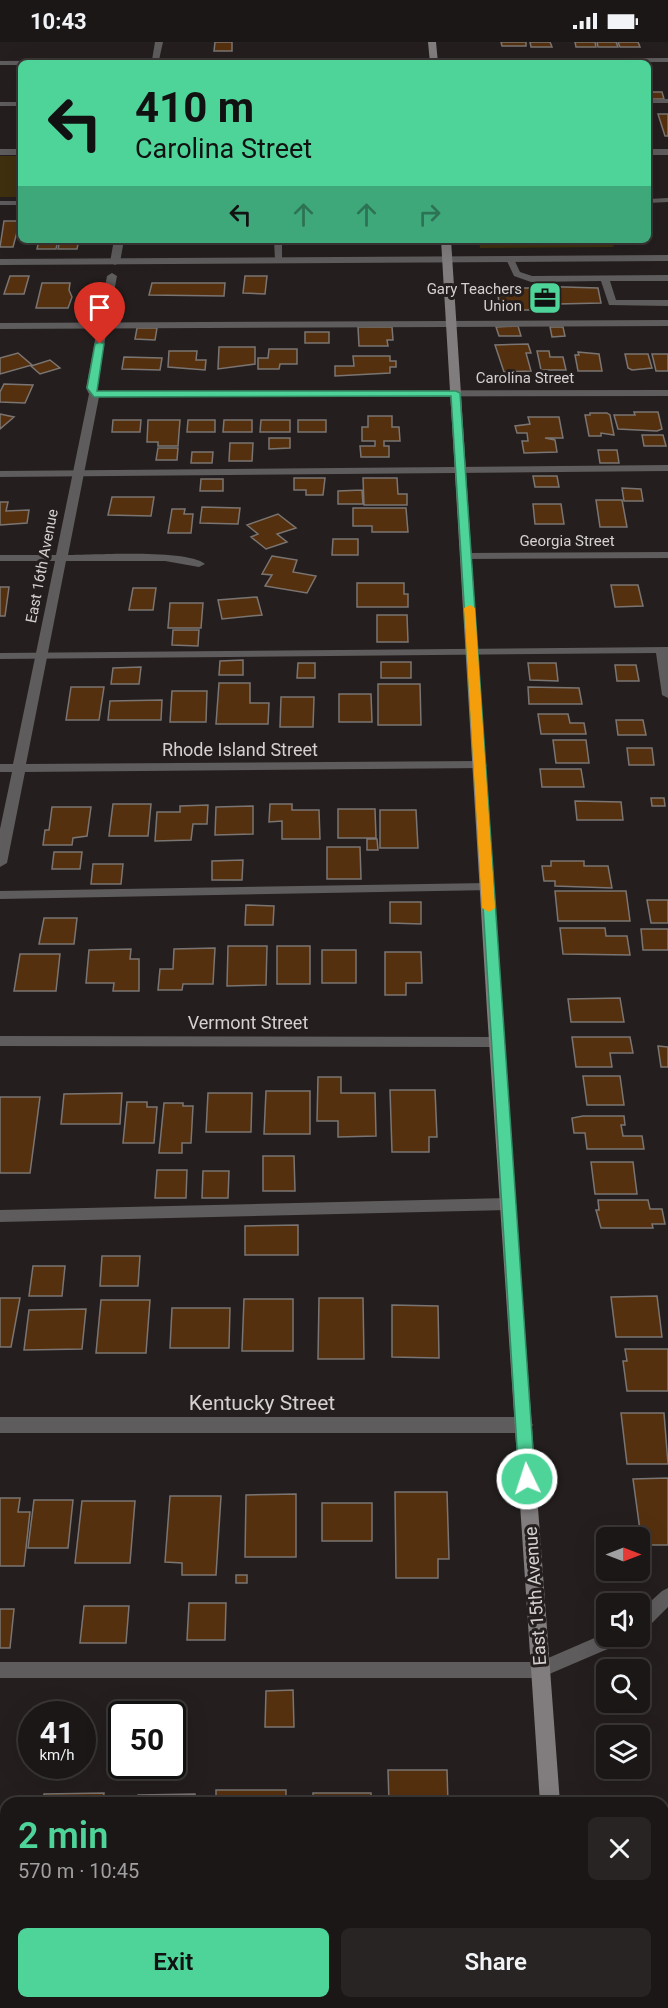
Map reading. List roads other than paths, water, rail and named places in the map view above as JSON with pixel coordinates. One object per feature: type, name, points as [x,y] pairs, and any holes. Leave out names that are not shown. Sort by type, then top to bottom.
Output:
[{"type":"main road","points":[[432,42],[434,60]]},
{"type":"main road","name":"East 15th Avenue","points":[[447,243],[497,1042],[550,1797]]},
{"type":"street","points":[[155,60],[159,42]]},
{"type":"street","points":[[651,60],[668,60]]},
{"type":"street","points":[[0,63],[18,63]]},
{"type":"street","points":[[0,152],[18,152]]},
{"type":"street","points":[[651,152],[668,152]]},
{"type":"street","points":[[115,262],[118,243]]},
{"type":"street","points":[[0,262],[668,258]]},
{"type":"street","name":"East 16th Avenue","points":[[0,863],[94,394],[91,388],[112,276]]},
{"type":"street","name":"Carolina Street","points":[[94,394],[668,393]]},
{"type":"street","name":"Georgia Street","points":[[467,556],[668,555]]},
{"type":"street","points":[[0,558],[165,558],[199,564]]},
{"type":"street","name":"Rhode Island Street","points":[[0,768],[480,765]]},
{"type":"street","name":"Vermont Street","points":[[0,1041],[497,1042]]},
{"type":"street","name":"Kentucky Street","points":[[0,1425],[524,1425]]},
{"type":"lane","points":[[651,100],[668,100]]},
{"type":"lane","points":[[0,104],[18,104]]},
{"type":"lane","points":[[651,201],[668,200]]},
{"type":"lane","points":[[0,203],[18,203]]},
{"type":"lane","points":[[278,243],[279,260]]},
{"type":"lane","points":[[614,259],[619,279]]},
{"type":"lane","points":[[510,260],[515,273],[526,278],[668,278]]},
{"type":"lane","points":[[605,279],[612,303],[668,303]]},
{"type":"lane","points":[[0,326],[668,323]]},
{"type":"lane","points":[[0,474],[668,468]]},
{"type":"lane","points":[[0,656],[665,650],[668,695]]},
{"type":"lane","points":[[0,895],[488,887]]},
{"type":"lane","points":[[0,1216],[508,1204]]},
{"type":"lane","points":[[650,1613],[668,1596]]},
{"type":"lane","points":[[0,1670],[540,1670],[596,1646]]},
{"type":"place","name":"Gary Teachers Union","points":[[545,298]]}]
